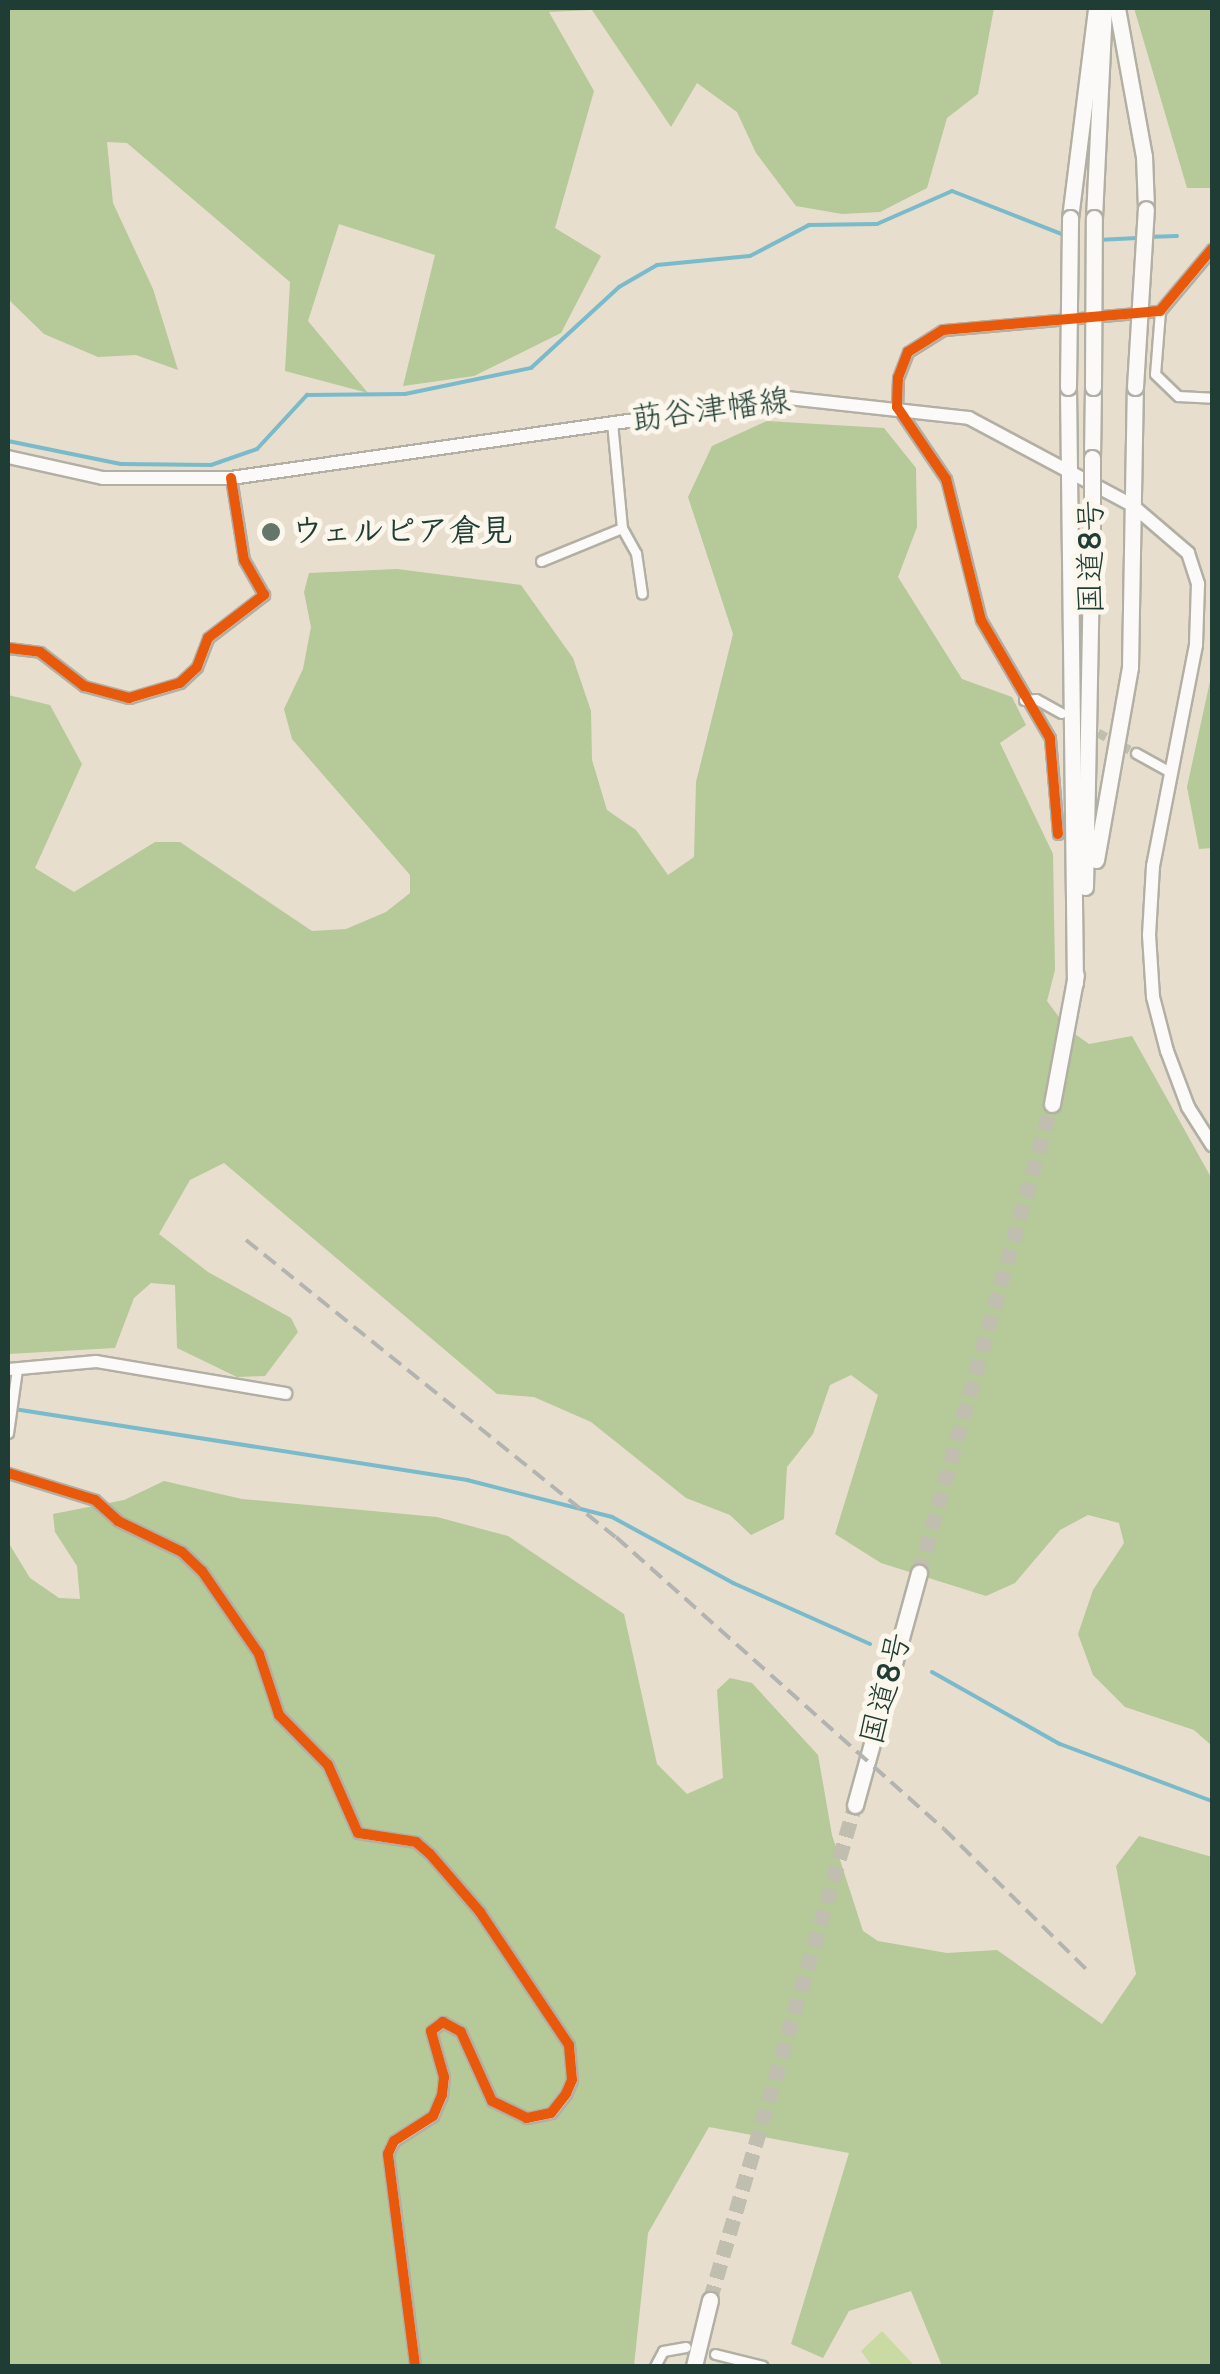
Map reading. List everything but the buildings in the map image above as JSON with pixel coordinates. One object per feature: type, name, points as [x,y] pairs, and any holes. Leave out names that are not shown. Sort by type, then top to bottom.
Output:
[{"type":"highway","points":[[1075,983],[1077,806],[1066,468],[1070,218],[1096,8]]},
{"type":"highway","name":"国道8号","points":[[1052,1104],[1075,983],[1086,874],[1094,218],[1104,8]]},
{"type":"highway","points":[[1086,874],[1097,857],[1130,667],[1135,387],[1146,209],[1144,156],[1117,8]]},
{"type":"highway","name":"国道8号","points":[[855,1805],[919,1573]]},
{"type":"highway","points":[[694,2366],[710,2300]]},
{"type":"main road","name":"莇谷津幡線","points":[[8,457],[103,478],[231,478],[788,398],[969,418],[1132,505],[1180,543],[1198,584],[1196,645],[1153,866],[1154,997],[1188,1107],[1212,1145]]},
{"type":"street","points":[[1212,249],[1160,311],[1156,374],[1178,396],[1212,398]]},
{"type":"street","points":[[1058,834],[1050,738],[1024,700],[981,620],[946,479],[896,408],[908,352],[943,330],[1160,311]]},
{"type":"street","points":[[612,424],[622,528],[636,553],[642,594]]},
{"type":"street","points":[[8,648],[40,652],[84,686],[129,698],[180,682],[197,668],[208,638],[264,595],[244,560],[231,478]]},
{"type":"street","points":[[542,562],[622,528]]},
{"type":"street","points":[[1024,700],[1036,699],[1061,713]]},
{"type":"street","points":[[1136,753],[1170,772]]},
{"type":"street","points":[[8,1433],[12,1369],[96,1361],[285,1393]]},
{"type":"street","points":[[8,1474],[95,1500],[118,1521],[182,1552],[202,1571],[259,1654],[279,1716],[328,1765],[358,1833],[416,1842],[430,1854],[491,1928],[569,2045],[572,2080],[566,2094],[551,2113],[527,2118],[492,2100],[461,2032],[443,2022],[431,2031],[444,2077],[442,2095],[433,2116],[394,2140],[388,2154],[415,2366]]},
{"type":"street","points":[[655,2366],[663,2350],[686,2347]]},
{"type":"street","points":[[715,2354],[763,2366]]},
{"type":"green space","points":[[8,8],[994,8],[978,94],[947,118],[927,188],[880,212],[842,214],[796,206],[756,153],[737,112],[697,83],[671,127],[592,10],[549,12],[594,91],[555,228],[601,256],[561,333],[474,376],[403,386],[435,255],[339,224],[308,321],[368,393],[285,371],[290,282],[127,143],[107,142],[113,203],[153,289],[178,370],[136,355],[98,357],[44,334],[8,299]]},
{"type":"green space","points":[[1134,8],[1212,8],[1212,188],[1187,188]]},
{"type":"green space","points":[[767,421],[884,428],[916,468],[917,527],[898,577],[962,679],[1012,697],[1026,725],[1000,743],[1053,854],[1055,970],[1047,1001],[1068,1029],[1089,1044],[1132,1036],[1212,1179],[1212,1746],[1194,1730],[1125,1707],[1093,1675],[1078,1634],[1093,1590],[1124,1543],[1119,1523],[1088,1515],[1060,1530],[1015,1583],[986,1596],[881,1563],[835,1534],[878,1395],[851,1375],[830,1385],[813,1434],[787,1467],[784,1519],[751,1535],[730,1515],[686,1498],[591,1422],[534,1397],[497,1394],[224,1163],[190,1180],[159,1234],[208,1272],[291,1318],[298,1332],[265,1376],[237,1377],[177,1348],[175,1285],[151,1283],[134,1298],[115,1348],[8,1354],[8,695],[50,705],[82,764],[35,868],[74,892],[155,842],[180,842],[312,931],[346,929],[386,912],[410,893],[410,875],[292,739],[284,709],[303,669],[311,627],[304,592],[309,573],[397,569],[521,585],[573,658],[591,711],[592,760],[607,810],[636,830],[668,875],[694,857],[696,782],[733,634],[688,497],[712,446]]},
{"type":"green space","points":[[1212,672],[1212,848],[1199,849],[1187,787]]},
{"type":"green space","points":[[164,1481],[242,1499],[437,1517],[508,1536],[624,1614],[657,1764],[687,1794],[723,1778],[717,1690],[730,1678],[752,1683],[818,1755],[832,1835],[863,1931],[878,1941],[947,1953],[997,1950],[1102,2024],[1136,1974],[1116,1866],[1139,1836],[1212,1857],[1212,2366],[942,2366],[911,2291],[849,2311],[823,2358],[791,2344],[849,2153],[709,2127],[648,2233],[634,2366],[8,2366],[8,1542],[30,1578],[59,1598],[80,1599],[77,1566],[55,1532],[53,1514],[124,1500]]},
{"type":"green space","points":[[882,2331],[911,2366],[872,2366],[861,2351]]},
{"type":"waterway","points":[[8,441],[121,464],[211,465],[257,449],[307,395],[405,394],[531,368],[619,287],[657,265],[750,256],[809,225],[877,224],[952,191],[1064,235]]},
{"type":"waterway","points":[[1147,237],[1177,236]]},
{"type":"waterway","points":[[1097,240],[1138,238]]},
{"type":"waterway","points":[[14,1409],[467,1480],[612,1517],[733,1583],[870,1644]]},
{"type":"waterway","points":[[932,1672],[1060,1744],[1212,1801]]},
{"type":"tunnel","points":[[1086,726],[1136,753]]},
{"type":"tunnel","points":[[919,1573],[1052,1104]]},
{"type":"tunnel","points":[[710,2300],[855,1805]]},
{"type":"railway","points":[[246,1240],[616,1537],[944,1829],[1091,1974]]},
{"type":"cycle path","points":[[1058,834],[1050,738],[981,620],[946,479],[897,407],[898,378],[908,352],[943,330],[1160,311],[1212,249]]},
{"type":"cycle path","points":[[8,648],[40,652],[84,686],[129,698],[180,683],[197,667],[208,638],[264,595],[244,560],[231,478]]},
{"type":"cycle path","points":[[8,1473],[95,1500],[118,1521],[182,1552],[202,1571],[259,1654],[279,1715],[328,1765],[358,1833],[416,1842],[430,1854],[480,1912],[569,2045],[572,2080],[566,2094],[551,2113],[527,2118],[492,2101],[461,2032],[443,2022],[431,2031],[444,2077],[442,2095],[433,2116],[394,2141],[388,2154],[415,2366]]},
{"type":"place","name":"ウェルピア倉見","points":[[271,532]]}]
